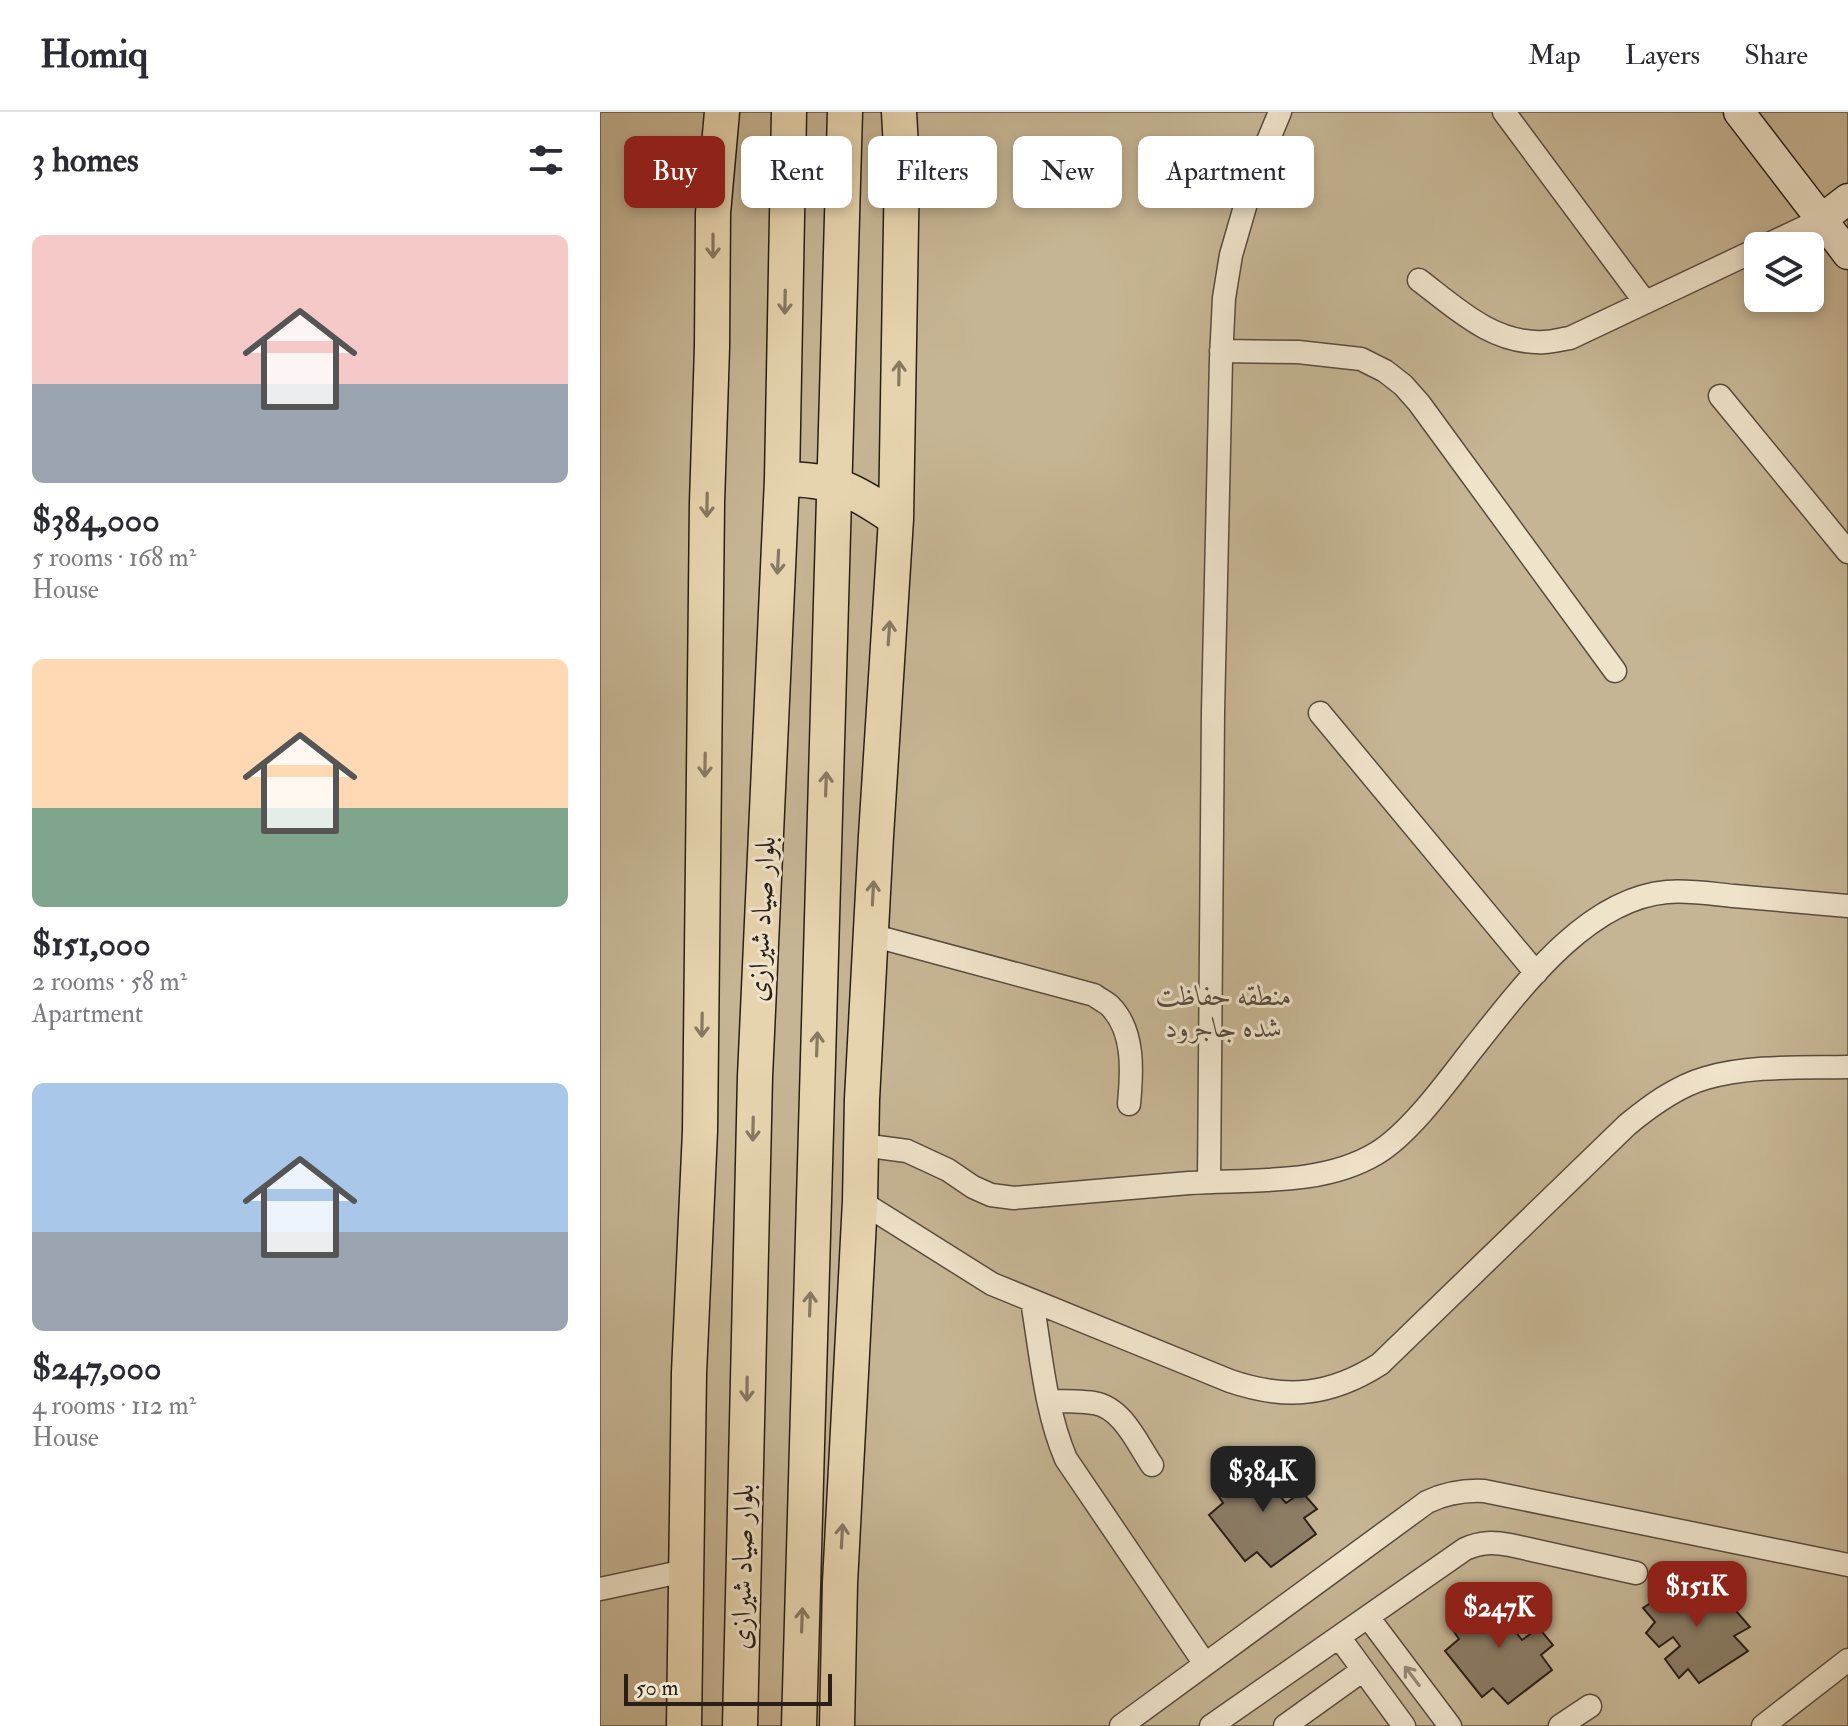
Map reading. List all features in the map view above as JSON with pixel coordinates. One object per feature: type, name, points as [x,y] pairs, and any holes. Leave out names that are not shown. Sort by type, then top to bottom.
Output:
[{"type":"main road","points":[[684,1726],[689,1373],[700,1146],[713,213],[722,112]]},
{"type":"main road","name":"بلوار صیاد شیرازی","points":[[740,1726],[755,1077],[782,479],[789,112]]},
{"type":"main road","name":"بلوار صیاد شیرازی","points":[[799,1726],[845,112]]},
{"type":"main road","points":[[837,1726],[840,1583],[860,1201],[862,1099],[896,519],[902,166],[899,112]]},
{"type":"main road","points":[[1739,112],[1848,254]]},
{"type":"main road","points":[[1822,219],[1848,199]]},
{"type":"main road","points":[[782,479],[808,479],[835,484],[868,499],[896,519]]},
{"type":"main road","points":[[701,1076],[755,1077]]},
{"type":"main road","points":[[799,1726],[840,1583]]},
{"type":"street","points":[[1209,1182],[1214,696],[1224,298],[1231,255],[1255,172],[1280,112]]},
{"type":"street","points":[[1504,112],[1645,302]]},
{"type":"street","points":[[1795,232],[1822,219]]},
{"type":"street","points":[[1419,280],[1474,322],[1496,334],[1518,340],[1546,342],[1570,338],[1744,256]]},
{"type":"street","points":[[1221,351],[1298,352],[1361,359],[1385,371],[1403,385],[1429,416],[1615,671]]},
{"type":"street","points":[[1720,396],[1848,552]]},
{"type":"street","points":[[1320,713],[1536,973]]},
{"type":"street","points":[[862,1145],[907,1151],[991,1195],[1014,1198],[1315,1176],[1339,1171],[1379,1152],[1396,1139],[1527,981],[1580,931],[1604,914],[1644,896],[1684,891],[1848,906]]},
{"type":"street","points":[[871,935],[1094,995],[1110,1006],[1122,1025],[1130,1051],[1132,1074],[1129,1104]]},
{"type":"street","points":[[860,1201],[992,1284],[1255,1390],[1299,1393],[1341,1385],[1361,1377],[1380,1364],[1627,1125],[1665,1097],[1684,1086],[1726,1073],[1848,1067]]},
{"type":"street","points":[[1032,1301],[1049,1401],[1058,1441],[1066,1459],[1205,1664]]},
{"type":"street","points":[[1049,1401],[1096,1403],[1108,1407],[1119,1415],[1152,1465]]},
{"type":"street","points":[[1121,1726],[1427,1502],[1445,1494],[1484,1491],[1848,1565]]},
{"type":"street","points":[[1211,1726],[1465,1549],[1478,1543],[1510,1545],[1636,1573]]},
{"type":"street","points":[[600,1589],[685,1571]]},
{"type":"street","points":[[1368,1617],[1450,1726]]},
{"type":"street","points":[[1339,1637],[1404,1726]]},
{"type":"street","points":[[1763,1726],[1848,1660]]},
{"type":"street","points":[[1285,1726],[1363,1670]]},
{"type":"street","points":[[1560,1726],[1590,1706]]},
{"type":"green space","name":"منطقه حفاظت شده جاجرود","points":[[600,112],[1848,112],[1848,1726],[600,1726]]},
{"type":"building","points":[[1255,1459],[1270,1474],[1280,1463],[1295,1482],[1279,1495],[1286,1503],[1302,1492],[1317,1509],[1304,1518],[1316,1534],[1271,1567],[1257,1552],[1245,1561],[1209,1515],[1223,1503],[1214,1489]]},
{"type":"building","points":[[1691,1576],[1698,1591],[1711,1582],[1750,1627],[1734,1636],[1748,1651],[1699,1683],[1688,1669],[1679,1678],[1665,1659],[1680,1646],[1673,1637],[1659,1647],[1646,1633],[1655,1622],[1643,1608]]},
{"type":"building","points":[[1492,1595],[1507,1611],[1516,1600],[1532,1618],[1515,1631],[1522,1640],[1539,1628],[1553,1645],[1541,1655],[1552,1670],[1508,1704],[1493,1688],[1482,1697],[1445,1651],[1459,1639],[1450,1626]]}]
